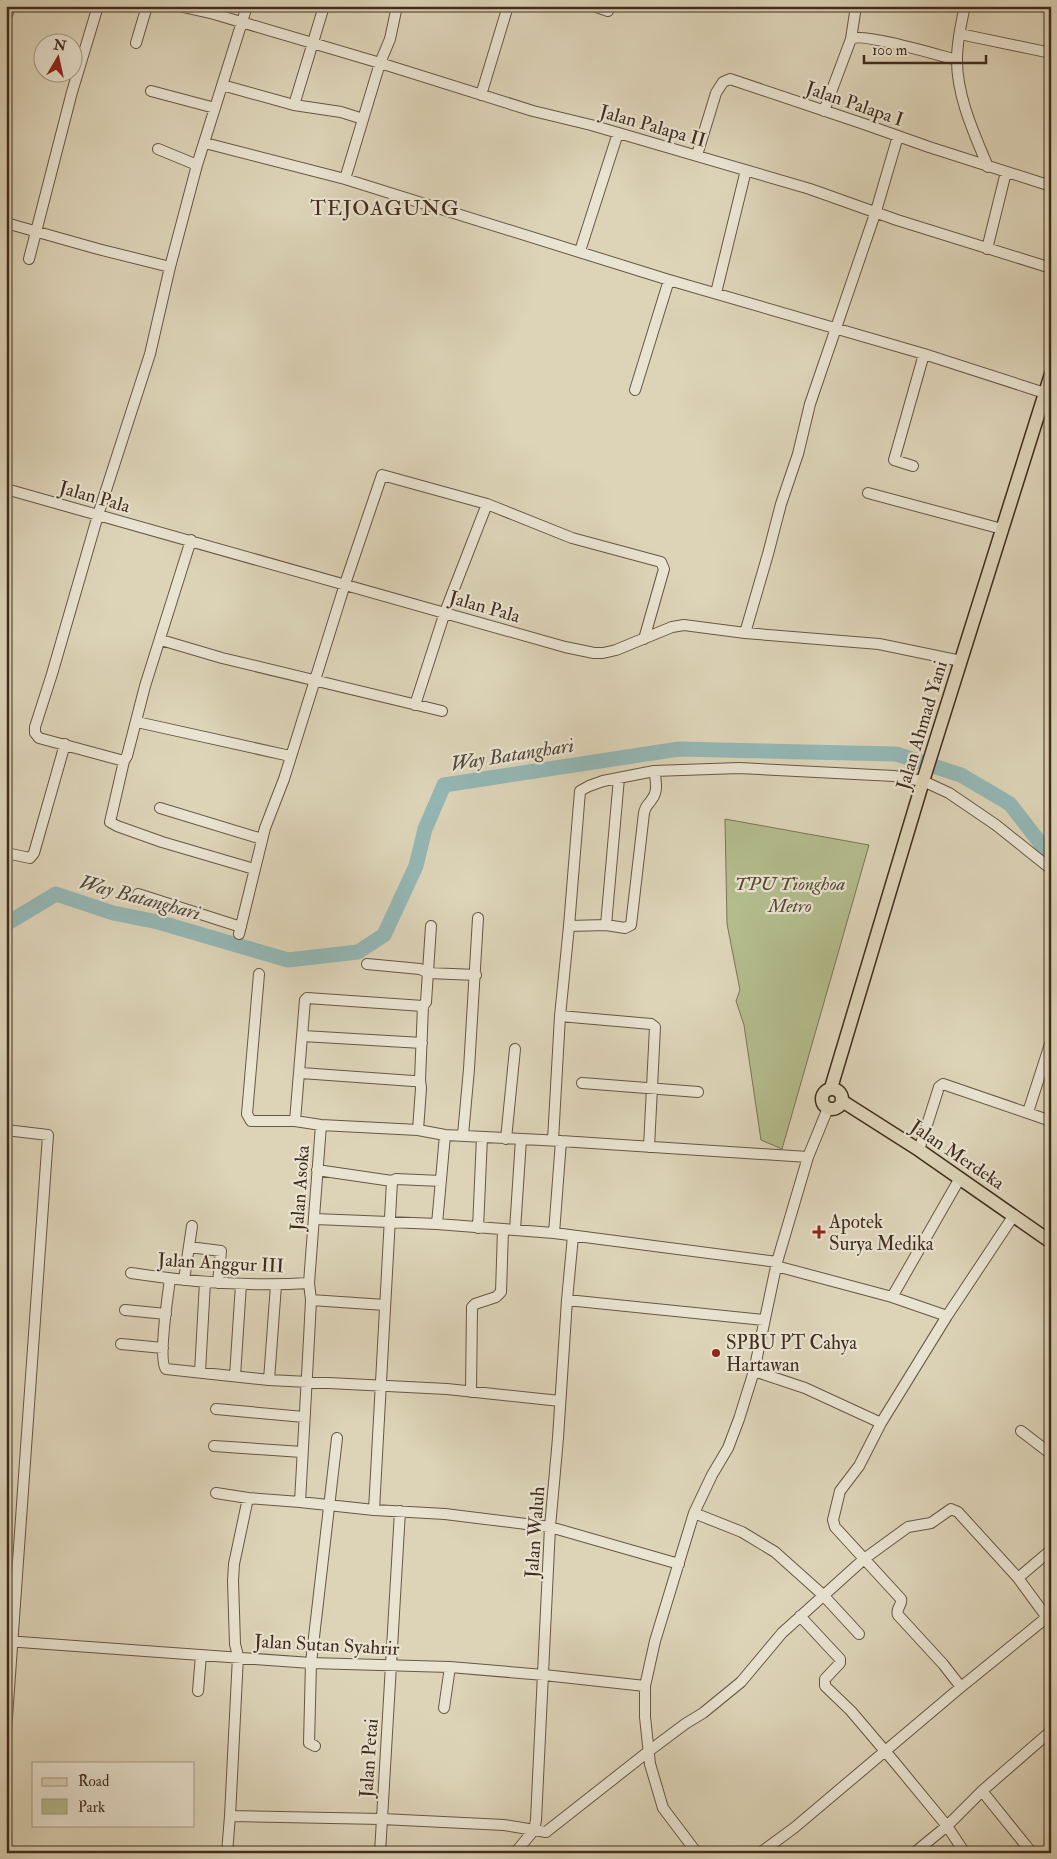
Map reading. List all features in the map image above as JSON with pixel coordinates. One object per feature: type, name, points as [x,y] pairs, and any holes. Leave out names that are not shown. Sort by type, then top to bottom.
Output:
[{"type":"main road","name":"Jalan Ahmad Yani","points":[[831,1088],[924,778],[1002,529],[1048,394],[1051,374]]},
{"type":"main road","points":[[831,1088],[841,1094],[842,1101],[835,1108],[828,1108],[822,1102],[822,1094],[831,1088]]},
{"type":"main road","name":"Jalan Merdeka","points":[[842,1101],[919,1150],[1051,1242]]},
{"type":"street","points":[[6,18],[10,6]]},
{"type":"street","points":[[29,259],[72,92],[98,6]]},
{"type":"street","points":[[136,43],[147,6]]},
{"type":"street","name":"Jalan Palapa II","points":[[180,6],[214,14],[380,63],[481,96],[697,155],[810,189],[987,249],[1051,268]]},
{"type":"street","points":[[124,761],[39,738],[35,733],[35,727],[98,515],[150,354],[170,267],[197,165],[247,6]]},
{"type":"street","points":[[294,106],[324,6]]},
{"type":"street","points":[[481,96],[508,6]]},
{"type":"street","points":[[594,6],[608,11]]},
{"type":"street","points":[[824,111],[851,39],[856,6]]},
{"type":"street","points":[[965,6],[957,60],[962,91],[971,125],[988,167]]},
{"type":"street","points":[[345,179],[380,63],[390,39],[396,7]]},
{"type":"street","points":[[960,34],[1051,53]]},
{"type":"street","points":[[851,39],[859,37],[882,41],[957,60]]},
{"type":"street","name":"Jalan Palapa I","points":[[697,155],[716,93],[720,85],[726,80],[730,80],[988,167],[1051,186]]},
{"type":"street","points":[[222,85],[294,106],[341,112],[363,119]]},
{"type":"street","points":[[151,91],[214,108]]},
{"type":"street","points":[[580,251],[618,133]]},
{"type":"street","points":[[745,633],[781,504],[798,454],[810,404],[876,211],[898,136]]},
{"type":"street","points":[[205,143],[345,179],[669,280],[924,354],[1048,394]]},
{"type":"street","points":[[158,149],[197,165]]},
{"type":"street","points":[[716,293],[746,170]]},
{"type":"street","points":[[987,249],[1006,172]]},
{"type":"street","points":[[6,223],[170,267]]},
{"type":"street","points":[[635,390],[669,280]]},
{"type":"street","points":[[913,466],[894,460],[924,354]]},
{"type":"street","points":[[138,894],[240,930],[262,839],[284,780],[345,584],[382,475],[487,504],[572,538],[663,564],[664,569],[644,638]]},
{"type":"street","name":"Jalan Pala","points":[[6,489],[565,647],[594,653],[616,650],[672,627],[684,625],[745,633],[879,644],[961,661]]},
{"type":"street","points":[[868,493],[1002,529]]},
{"type":"street","points":[[414,704],[445,612],[487,504]]},
{"type":"street","points":[[191,540],[145,686],[127,756],[124,761],[110,822],[162,842],[254,869]]},
{"type":"street","points":[[161,640],[222,658],[442,711]]},
{"type":"street","points":[[136,722],[290,756]]},
{"type":"street","points":[[6,853],[30,858],[34,853],[65,744]]},
{"type":"street","points":[[554,1233],[560,1016],[580,791],[589,786],[654,771],[739,768],[861,773],[924,778],[988,820],[1051,868]]},
{"type":"street","points":[[569,926],[625,928],[632,925],[644,813],[646,804],[653,798],[656,783],[654,771]]},
{"type":"street","points":[[606,926],[619,778]]},
{"type":"street","points":[[160,808],[262,839]]},
{"type":"street","points":[[463,1135],[476,975],[478,918]]},
{"type":"street","points":[[418,1130],[423,1006],[426,1002],[431,926]]},
{"type":"street","points":[[367,964],[420,970],[428,973],[476,975]]},
{"type":"street","points":[[259,974],[248,1118],[254,1122],[295,1121],[321,1125],[418,1130],[445,1135],[557,1140],[808,1157]]},
{"type":"street","points":[[295,1121],[301,1073],[306,1000],[309,997],[423,1006]]},
{"type":"street","points":[[560,1016],[654,1025],[656,1029],[649,1147]]},
{"type":"street","points":[[303,1036],[422,1043]]},
{"type":"street","points":[[1028,1112],[1049,1054],[1051,1041]]},
{"type":"street","points":[[506,1139],[514,1049]]},
{"type":"street","points":[[301,1073],[420,1080]]},
{"type":"street","points":[[582,1083],[652,1090],[698,1092]]},
{"type":"street","points":[[919,1150],[939,1088],[942,1084],[1051,1121]]},
{"type":"street","points":[[697,1853],[663,1808],[650,1764],[645,1716],[645,1686],[655,1641],[694,1514],[712,1475],[728,1448],[739,1419],[754,1371],[777,1264],[808,1157],[828,1108]]},
{"type":"street","name":"Jalan Asoka","points":[[300,1502],[311,1300],[309,1283],[321,1125]]},
{"type":"street","points":[[6,1130],[48,1135],[9,1641],[6,1732]]},
{"type":"street","points":[[437,1224],[445,1135]]},
{"type":"street","points":[[478,1228],[482,1137]]},
{"type":"street","points":[[515,1230],[521,1139]]},
{"type":"street","points":[[317,1170],[392,1180],[441,1181]]},
{"type":"street","points":[[892,1297],[960,1178]]},
{"type":"street","points":[[374,1510],[392,1180]]},
{"type":"street","points":[[961,1686],[898,1615],[897,1609],[902,1602],[901,1598],[835,1528],[833,1520],[840,1491],[860,1466],[881,1423],[947,1316],[1014,1216]]},
{"type":"street","points":[[315,1219],[437,1224],[554,1233],[777,1264],[892,1297],[947,1316]]},
{"type":"street","points":[[184,1280],[192,1226]]},
{"type":"street","points":[[471,1392],[472,1307],[475,1304],[496,1297],[500,1292],[503,1230]]},
{"type":"street","name":"Jalan Waluh","points":[[534,1830],[544,1675],[550,1527],[573,1236]]},
{"type":"street","points":[[189,1247],[221,1252],[218,1283]]},
{"type":"street","name":"Jalan Anggur III","points":[[131,1273],[170,1279],[218,1283],[276,1285],[309,1283]]},
{"type":"street","points":[[170,1279],[163,1348],[163,1364],[166,1369],[269,1380],[380,1385],[560,1401]]},
{"type":"street","points":[[200,1372],[205,1282]]},
{"type":"street","points":[[235,1376],[241,1284]]},
{"type":"street","points":[[269,1380],[276,1285]]},
{"type":"street","points":[[311,1300],[385,1304]]},
{"type":"street","points":[[567,1300],[764,1320]]},
{"type":"street","points":[[125,1310],[166,1314]]},
{"type":"street","points":[[121,1344],[163,1348]]},
{"type":"street","points":[[754,1371],[805,1388],[881,1423]]},
{"type":"street","points":[[216,1409],[304,1417]]},
{"type":"street","points":[[1021,1432],[1051,1454]]},
{"type":"street","points":[[315,1746],[309,1743],[312,1663],[337,1438]]},
{"type":"street","points":[[214,1446],[302,1452]]},
{"type":"street","points":[[216,1493],[248,1498],[374,1510],[445,1514],[550,1527],[679,1564]]},
{"type":"street","points":[[227,1853],[238,1656],[235,1644],[232,1581],[248,1498]]},
{"type":"street","points":[[230,1816],[382,1819],[504,1825],[546,1832],[649,1751],[685,1724],[704,1713],[741,1682],[782,1633],[864,1559],[908,1528],[931,1523],[951,1509],[958,1512],[1018,1578],[1048,1620],[961,1686],[794,1828],[760,1853]]},
{"type":"street","name":"Jalan Petai","points":[[380,1853],[400,1510]]},
{"type":"street","points":[[694,1514],[742,1532],[776,1552],[823,1595],[860,1634]]},
{"type":"street","points":[[1018,1578],[1051,1550]]},
{"type":"street","points":[[800,1616],[840,1659],[840,1663],[825,1678],[825,1686],[851,1711],[947,1826],[965,1853]]},
{"type":"street","name":"Jalan Sutan Syahrir","points":[[9,1641],[238,1656],[312,1663],[450,1667],[645,1686]]},
{"type":"street","points":[[198,1691],[201,1655]]},
{"type":"street","points":[[444,1708],[450,1667]]},
{"type":"street","points":[[914,1853],[947,1826],[982,1790],[1051,1731]]},
{"type":"street","points":[[982,1790],[1032,1853]]},
{"type":"street","points":[[515,1853],[534,1830]]},
{"type":"green space","name":"TPU Tionghoa Metro","points":[[725,819],[869,845],[782,1149],[761,1140],[744,1025],[736,1001],[740,990],[727,924]]},
{"type":"waterway","name":"Way Batanghari","points":[[6,924],[56,894],[113,913],[158,922],[288,960],[358,952],[384,935],[416,866],[425,829],[444,785],[679,749],[896,754],[961,775],[1010,804],[1051,857]]},
{"type":"place","name":"Apotek Surya Medika","points":[[819,1232]]},
{"type":"place","name":"SPBU PT Cahya Hartawan","points":[[716,1353]]},
{"type":"district","name":"TEJOAGUNG","points":[[385,208]]}]
